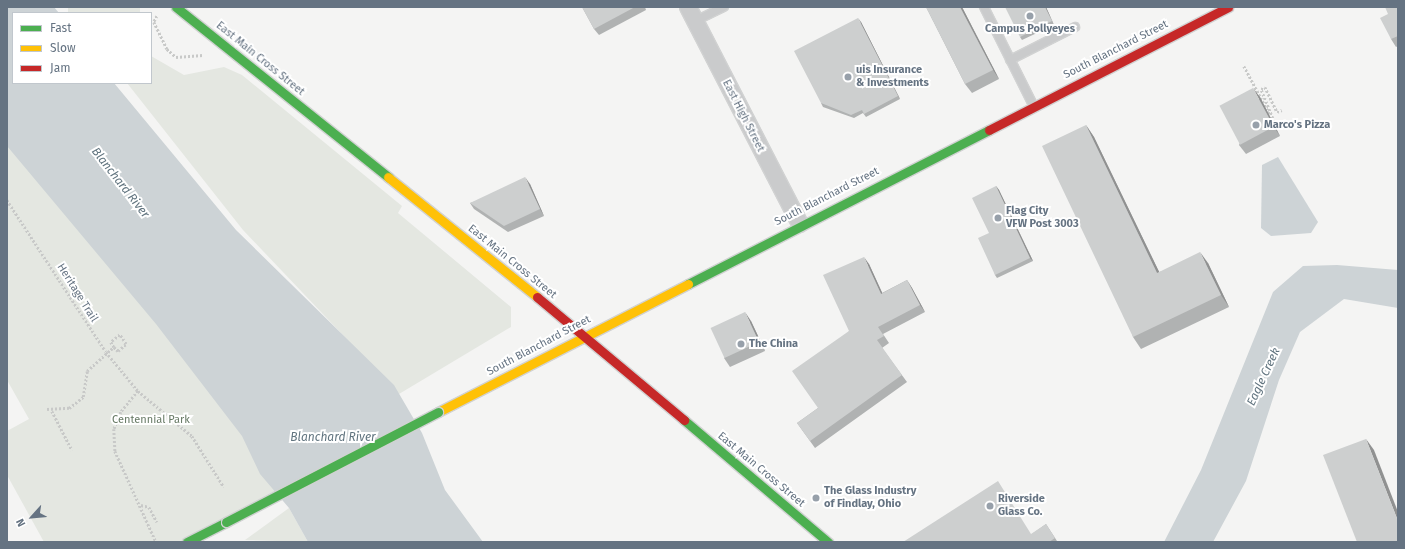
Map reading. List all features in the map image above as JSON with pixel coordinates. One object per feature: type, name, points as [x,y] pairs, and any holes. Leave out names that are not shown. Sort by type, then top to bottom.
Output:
[{"type":"main road","name":"East Main Cross Street","points":[[176,7],[585,335],[828,542]]},
{"type":"main road","name":"South Blanchard Street","points":[[187,542],[800,224],[1228,7]]},
{"type":"street","name":"East High Street","points":[[688,7],[800,224]]},
{"type":"lane","points":[[695,21],[724,7]]},
{"type":"lane","points":[[984,7],[1033,106]]},
{"type":"lane","points":[[1010,60],[1075,28]]},
{"type":"path","points":[[159,12],[154,22],[167,49],[176,56],[199,56],[228,49]]},
{"type":"path","points":[[1244,66],[1274,122]]},
{"type":"path","points":[[1270,115],[1273,114],[1261,89],[1265,87],[1277,112],[1282,110]]},
{"type":"path","name":"Heritage Trail","points":[[7,200],[106,352],[138,391],[192,436],[224,488]]},
{"type":"path","points":[[120,335],[126,344],[118,351],[114,347],[111,342],[120,335]]},
{"type":"path","points":[[47,409],[52,411],[69,408],[83,397],[87,371],[106,352],[114,347]]},
{"type":"path","points":[[138,391],[121,412],[114,429],[115,451],[141,504],[156,542]]},
{"type":"path","points":[[52,411],[72,450]]},
{"type":"path","points":[[141,504],[149,507],[157,522]]},
{"type":"green space","points":[[68,7],[140,7],[140,12],[68,12]]},
{"type":"green space","name":"Centennial Park","points":[[7,41],[12,84],[14,84],[326,470],[187,542],[44,542],[7,475],[7,431],[29,419],[7,380]]},
{"type":"green space","points":[[152,57],[184,75],[224,67],[242,75],[402,206],[398,213],[511,307],[511,327],[399,394],[243,230],[128,84],[152,84]]},
{"type":"green space","points":[[289,508],[308,542],[245,540]]},
{"type":"water","name":"Blanchard River","points":[[7,7],[54,7],[58,12],[12,12],[12,84],[115,84],[236,230],[394,385],[422,433],[445,490],[483,542],[308,542],[289,508],[260,474],[242,436],[156,324],[7,146]]},
{"type":"water","points":[[1278,157],[1318,222],[1311,233],[1271,236],[1261,228],[1262,165]]},
{"type":"water","name":"Eagle Creek","points":[[1337,265],[1398,270],[1398,308],[1344,299],[1300,332],[1279,380],[1246,481],[1213,542],[1164,542],[1201,470],[1273,292],[1303,266]]},
{"type":"building","points":[[582,7],[635,7],[594,29]]},
{"type":"building","points":[[926,7],[960,7],[993,70],[965,84]]},
{"type":"building","name":"Campus Pollyeyes","points":[[1005,7],[1045,7],[1052,21],[1020,37]]},
{"type":"building","points":[[1385,7],[1398,7],[1398,36],[1391,39],[1380,18],[1388,14]]},
{"type":"building","name":"uis Insurance & Investments","points":[[858,18],[898,96],[864,114],[862,110],[851,115],[821,103],[794,51]]},
{"type":"building","name":"Marco's Pizza","points":[[1253,88],[1274,127],[1240,145],[1219,106]]},
{"type":"building","points":[[1086,125],[1157,273],[1200,252],[1221,295],[1133,337],[1042,146]]},
{"type":"building","points":[[525,177],[540,209],[504,226],[470,203]]},
{"type":"building","name":"Flag City VFW Post 3003","points":[[996,186],[1030,258],[995,275],[978,238],[989,233],[972,198]]},
{"type":"building","points":[[864,257],[881,294],[907,280],[920,305],[878,327],[884,336],[877,340],[902,375],[810,441],[797,423],[818,408],[792,371],[849,331],[823,275]]},
{"type":"building","name":"The China","points":[[745,312],[759,342],[725,358],[711,328]]},
{"type":"building","points":[[1366,439],[1398,521],[1398,542],[1357,542],[1323,455]]},
{"type":"building","name":"Riverside Glass Co.","points":[[998,481],[1031,534],[1046,524],[1055,538],[1049,542],[903,542]]},
{"type":"traffic: fast","points":[[176,7],[388,177]]},
{"type":"traffic: fast","points":[[688,284],[989,130]]},
{"type":"traffic: fast","points":[[226,522],[438,412]]},
{"type":"traffic: fast","points":[[684,420],[828,542]]},
{"type":"traffic: fast","points":[[187,542],[226,522]]},
{"type":"traffic: slow","points":[[388,177],[537,297]]},
{"type":"traffic: slow","points":[[438,412],[688,284]]},
{"type":"traffic: jam","points":[[989,130],[1228,7]]},
{"type":"traffic: jam","points":[[537,297],[684,420]]},
{"type":"place","name":"Campus Pollyeyes","points":[[1030,16]]},
{"type":"place","name":"uis Insurance & Investments","points":[[848,77]]},
{"type":"place","name":"Marco's Pizza","points":[[1256,125]]},
{"type":"place","name":"Flag City VFW Post 3003","points":[[998,218]]},
{"type":"place","name":"The China","points":[[741,344]]},
{"type":"place","name":"The Glass Industry of Findlay, Ohio","points":[[816,498]]},
{"type":"place","name":"Riverside Glass Co.","points":[[990,506]]}]
